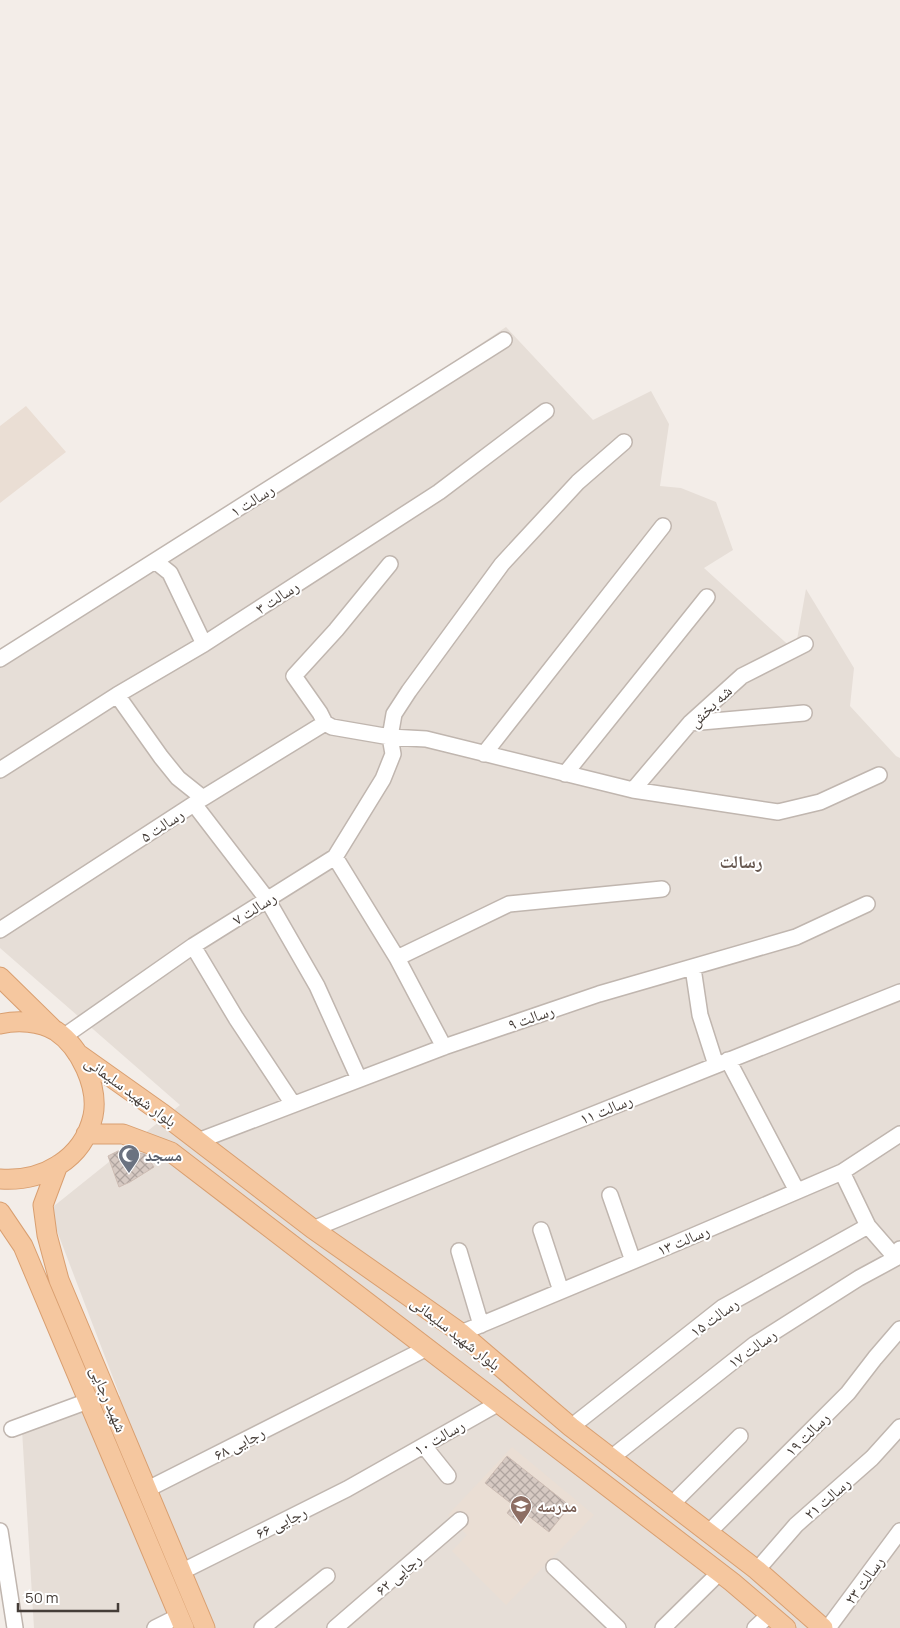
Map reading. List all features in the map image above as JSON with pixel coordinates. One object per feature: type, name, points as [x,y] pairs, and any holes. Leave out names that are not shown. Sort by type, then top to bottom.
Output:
[{"type":"main road","points":[[0,977],[77,1053],[88,1073],[93,1093],[93,1115],[86,1134],[75,1153],[40,1175],[16,1180],[0,1179]]},
{"type":"main road","points":[[0,1024],[16,1021],[35,1024],[59,1034]]},
{"type":"main road","name":"بلوار شهید سلیمانی","points":[[77,1053],[198,1141],[313,1229],[460,1333],[572,1428],[757,1570],[823,1628]]},
{"type":"main road","name":"بلوار شهید سلیمانی","points":[[86,1134],[123,1134],[171,1152],[719,1572],[786,1628]]},
{"type":"main road","name":"شهید رجایی","points":[[58,1165],[43,1205],[46,1235],[59,1280],[205,1628]]},
{"type":"main road","name":"شهید رجایی","points":[[0,1212],[23,1246],[182,1622]]},
{"type":"street","name":"رسالت ۱","points":[[0,659],[504,340]]},
{"type":"street","name":"رسالت ۳","points":[[0,770],[117,695],[204,644],[438,492],[546,411]]},
{"type":"street","name":"رسالت ۷","points":[[59,1034],[193,946],[335,857],[383,779],[393,754],[390,737],[394,714],[502,564],[578,482],[624,442]]},
{"type":"street","points":[[484,754],[664,526]]},
{"type":"street","points":[[155,561],[170,573],[204,644]]},
{"type":"street","points":[[390,564],[336,630],[294,676],[325,722],[332,728],[390,737],[426,739],[633,790],[778,812],[820,802],[879,775]]},
{"type":"street","points":[[565,774],[707,597]]},
{"type":"street","name":"شه بخش","points":[[633,790],[690,724],[742,676],[805,644]]},
{"type":"street","points":[[117,695],[161,757],[199,801],[267,899],[317,986],[359,1079]]},
{"type":"street","points":[[690,724],[804,713]]},
{"type":"street","name":"رسالت ۵","points":[[0,930],[325,722]]},
{"type":"street","points":[[335,857],[397,958],[444,1047]]},
{"type":"street","points":[[397,958],[509,904],[662,889]]},
{"type":"street","name":"رسالت ۹","points":[[198,1141],[444,1047],[599,994],[796,937],[867,904]]},
{"type":"street","points":[[193,946],[236,1018],[293,1104]]},
{"type":"street","points":[[692,968],[700,1015],[722,1063],[797,1191]]},
{"type":"street","name":"رسالت ۱۱","points":[[313,1229],[524,1142],[900,992]]},
{"type":"street","name":"رسالت ۱۳","points":[[460,1333],[842,1172],[900,1134]]},
{"type":"street","points":[[842,1172],[868,1226],[898,1254]]},
{"type":"street","points":[[610,1195],[633,1261]]},
{"type":"street","name":"رسالت ۱۵","points":[[572,1428],[724,1307],[868,1226]]},
{"type":"street","points":[[541,1230],[561,1291]]},
{"type":"street","points":[[459,1251],[481,1325]]},
{"type":"street","name":"رسالت ۱۷","points":[[610,1458],[754,1344],[898,1254]]},
{"type":"street","name":"رسالت ۱۹","points":[[708,1532],[848,1393],[874,1358],[900,1329]]},
{"type":"street","name":"رجایی ۶۸","points":[[146,1490],[427,1348]]},
{"type":"street","points":[[12,1429],[88,1400]]},
{"type":"street","name":"رسالت ۱۰","points":[[380,1471],[499,1403]]},
{"type":"street","name":"رسالت ۲۱","points":[[757,1570],[796,1525],[872,1458],[900,1427]]},
{"type":"street","points":[[672,1504],[740,1436]]},
{"type":"street","points":[[424,1446],[448,1476]]},
{"type":"street","name":"رجایی ۶۶","points":[[181,1572],[347,1490],[380,1471]]},
{"type":"street","name":"رجایی ۶۲","points":[[344,1625],[460,1520]]},
{"type":"street","points":[[0,1531],[15,1628]]},
{"type":"street","name":"رسالت ۲۳","points":[[828,1628],[900,1531]]},
{"type":"street","points":[[554,1567],[618,1628]]},
{"type":"street","points":[[663,1628],[719,1572]]},
{"type":"street","points":[[262,1628],[327,1576]]},
{"type":"street","points":[[755,1628],[770,1614]]},
{"type":"street","points":[[155,1628],[182,1622]]},
{"type":"shaded area","points":[[506,327],[593,420],[651,391],[669,424],[660,486],[681,488],[716,502],[733,550],[704,568],[795,651],[806,589],[854,668],[850,706],[900,758],[900,1628],[34,1628],[22,1430],[120,1396],[49,1210],[180,1105],[0,948],[0,664]]},
{"type":"shaded area","points":[[26,406],[66,452],[0,503],[0,426]]},
{"type":"shaded area","name":"مدرسه","points":[[512,1447],[594,1515],[506,1605],[452,1551],[467,1535],[448,1515]]},
{"type":"building","name":"مسجد","points":[[118,1151],[145,1154],[154,1167],[119,1187],[108,1156]]},
{"type":"building","points":[[507,1456],[570,1506],[549,1532],[526,1514],[519,1523],[507,1513],[513,1505],[485,1483]]},
{"type":"place","name":"مسجد","points":[[129,1174]]},
{"type":"place","name":"مدرسه","points":[[521,1525]]},
{"type":"district","name":"رسالت","points":[[741,861]]}]
